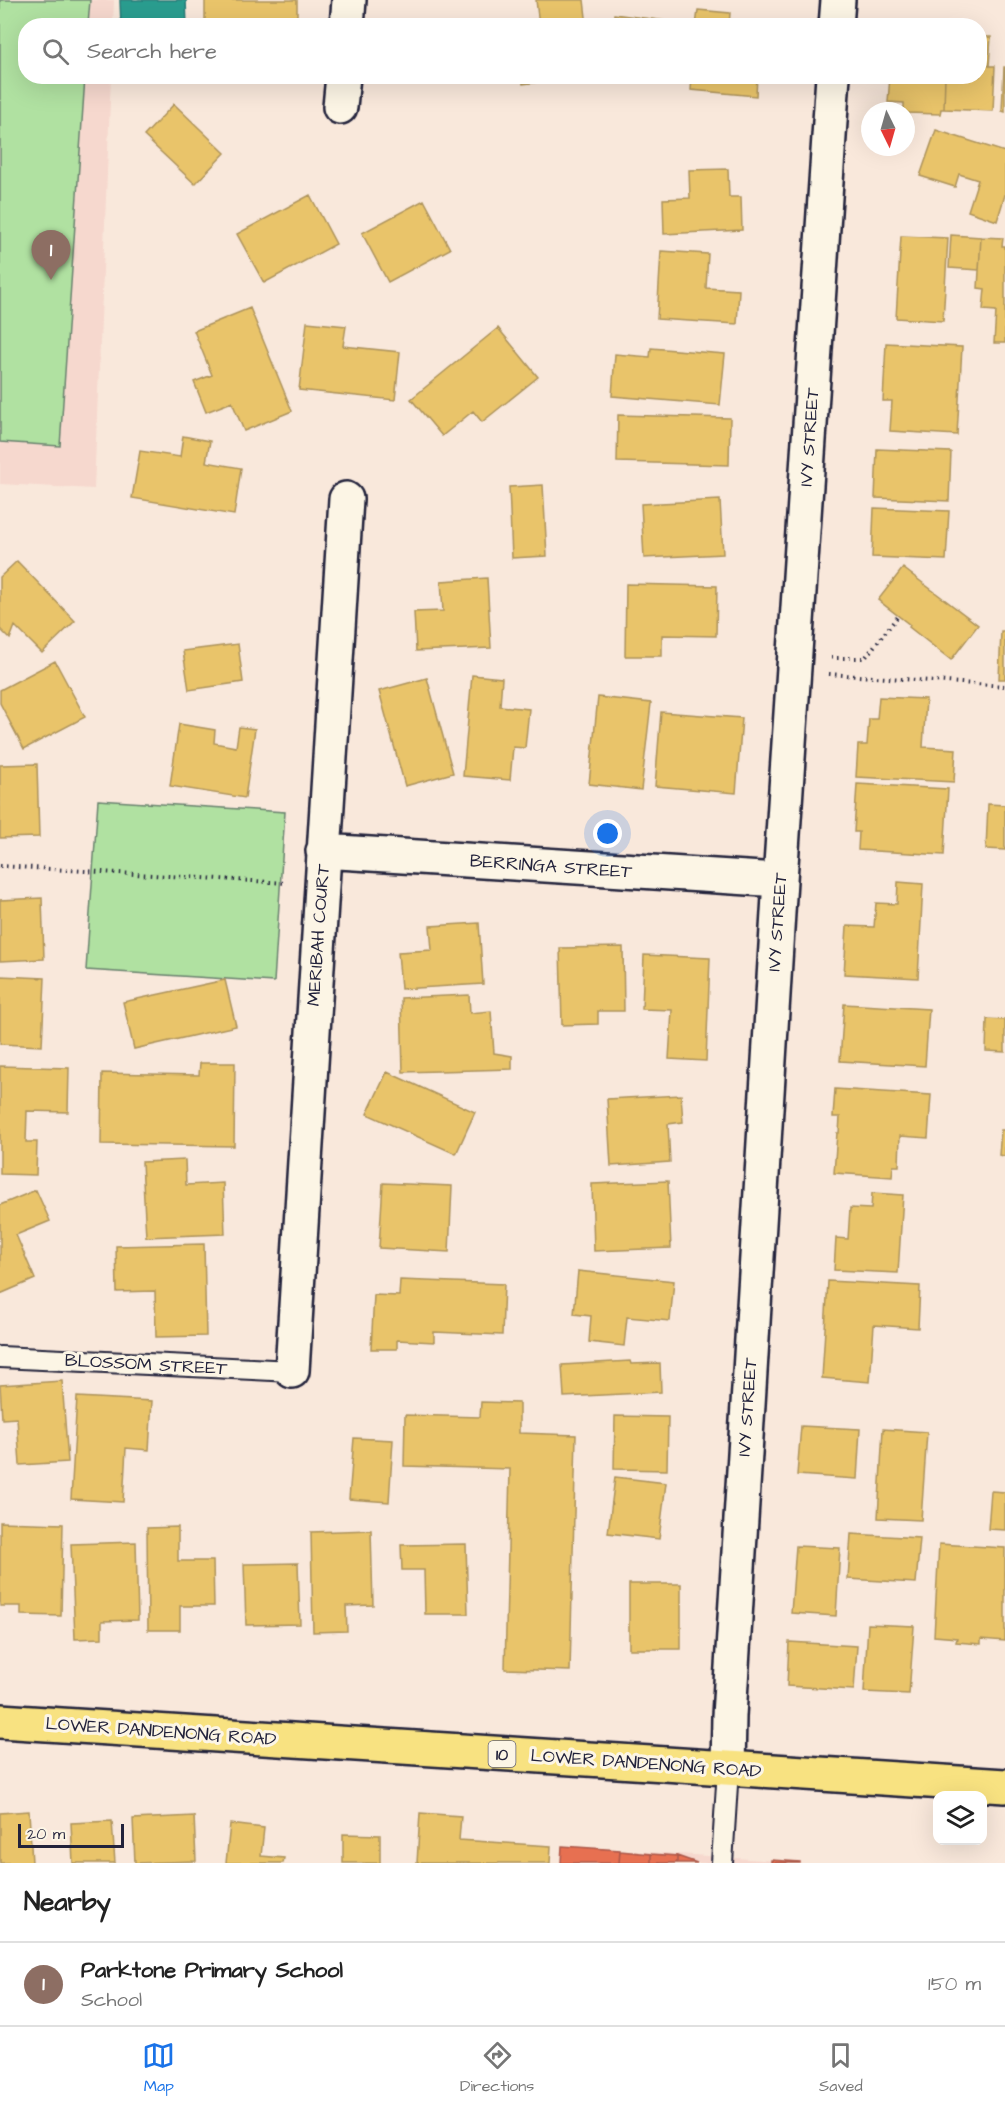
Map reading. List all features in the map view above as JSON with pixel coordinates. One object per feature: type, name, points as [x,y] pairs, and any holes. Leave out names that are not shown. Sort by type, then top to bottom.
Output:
[{"type":"highway","name":"LOWER DANDENONG ROAD","points":[[0,1721],[1005,1786]]},
{"type":"street","points":[[348,18],[349,0]]},
{"type":"street","points":[[837,18],[838,0]]},
{"type":"street","name":"IVY STREET","points":[[728,1768],[729,1716],[780,880],[831,84]]},
{"type":"street","name":"MERIBAH COURT","points":[[292,1371],[346,499]]},
{"type":"street","name":"BERRINGA STREET","points":[[323,851],[780,880]]},
{"type":"lane","name":"BLOSSOM STREET","points":[[0,1357],[292,1371]]},
{"type":"lane","points":[[722,1863],[728,1768]]},
{"type":"path","points":[[831,658],[865,658],[898,616]]},
{"type":"path","points":[[793,672],[1005,686]]},
{"type":"path","points":[[0,866],[321,885]]},
{"type":"shaded area","points":[[0,0],[114,0],[113,18],[18,18],[18,84],[111,84],[94,489],[0,484]]},
{"type":"shaded area","points":[[561,1847],[679,1854],[804,1863],[560,1863]]},
{"type":"green space","points":[[0,0],[90,0],[89,18],[18,18],[18,84],[85,84],[60,446],[0,442]]},
{"type":"green space","points":[[98,800],[285,812],[274,982],[86,970]]},
{"type":"building: Homes","points":[[205,0],[297,0],[297,18],[205,18]]},
{"type":"building: Homes","points":[[536,0],[584,0],[586,18],[538,18]]},
{"type":"building: Homes","points":[[698,10],[730,13],[730,18],[697,18]]},
{"type":"building: Homes","points":[[614,14],[644,18],[614,18]]},
{"type":"building: Homes","points":[[987,37],[991,37],[989,66],[995,66],[993,111],[944,109],[945,84],[987,84]]},
{"type":"building: Homes","points":[[1005,67],[1005,112],[1002,111]]},
{"type":"building: Homes","points":[[691,84],[757,84],[756,96],[691,90]]},
{"type":"building: Homes","points":[[889,84],[945,84],[944,109],[941,109],[940,114],[915,113],[915,102],[888,102]]},
{"type":"building: Homes","points":[[174,104],[225,153],[195,184],[144,136]]},
{"type":"building: Homes","points":[[936,130],[1005,152],[1005,195],[997,221],[968,211],[978,180],[959,174],[955,187],[920,176]]},
{"type":"building: Homes","points":[[728,169],[729,197],[741,197],[742,230],[664,234],[663,199],[690,198],[689,170]]},
{"type":"building: Homes","points":[[310,195],[336,244],[264,283],[237,234]]},
{"type":"building: Homes","points":[[424,200],[450,249],[388,282],[362,233]]},
{"type":"building: Homes","points":[[951,235],[981,237],[979,270],[949,268]]},
{"type":"building: Homes","points":[[901,236],[948,238],[943,321],[896,318]]},
{"type":"building: Homes","points":[[981,237],[1003,238],[1002,246],[1005,246],[1005,343],[994,343],[996,311],[983,310],[985,289],[978,288]]},
{"type":"building: Homes","points":[[661,251],[708,254],[706,288],[739,290],[737,324],[657,319]]},
{"type":"building: Homes","points":[[250,308],[292,411],[244,431],[232,402],[206,412],[194,382],[212,375],[194,331]]},
{"type":"building: Homes","points":[[307,322],[346,326],[343,346],[400,352],[395,400],[299,390]]},
{"type":"building: Homes","points":[[498,328],[538,377],[482,422],[473,411],[442,436],[411,399]]},
{"type":"building: Homes","points":[[886,343],[962,347],[957,435],[890,431],[892,401],[883,401]]},
{"type":"building: Homes","points":[[651,348],[725,354],[720,405],[612,396],[615,354],[650,357]]},
{"type":"building: Homes","points":[[618,415],[730,418],[729,465],[617,462]]},
{"type":"building: Homes","points":[[183,436],[210,441],[206,462],[241,468],[234,515],[132,498],[140,451],[180,457]]},
{"type":"building: Homes","points":[[877,449],[951,452],[949,501],[875,498]]},
{"type":"building: Homes","points":[[543,485],[547,556],[512,558],[509,487]]},
{"type":"building: Homes","points":[[720,500],[723,554],[644,558],[641,504]]},
{"type":"building: Homes","points":[[874,508],[949,511],[946,560],[872,557]]},
{"type":"building: Homes","points":[[17,561],[75,621],[42,653],[15,626],[10,639],[0,629],[0,577]]},
{"type":"building: Homes","points":[[903,568],[978,625],[951,660],[878,600]]},
{"type":"building: Homes","points":[[487,578],[491,648],[416,651],[414,612],[443,611],[441,581]]},
{"type":"building: Homes","points":[[626,584],[717,586],[716,636],[662,635],[662,656],[625,656]]},
{"type":"building: Homes","points":[[1001,631],[1005,631],[1005,679],[999,679]]},
{"type":"building: Homes","points":[[238,644],[243,682],[189,690],[183,651]]},
{"type":"building: Homes","points":[[55,661],[85,717],[24,749],[0,703],[0,690]]},
{"type":"building: Homes","points":[[472,675],[502,678],[500,706],[529,709],[525,748],[513,747],[510,780],[463,776]]},
{"type":"building: Homes","points":[[427,678],[453,773],[405,786],[379,691]]},
{"type":"building: Homes","points":[[598,697],[651,703],[641,790],[589,784]]},
{"type":"building: Homes","points":[[879,697],[926,699],[923,747],[956,749],[954,782],[856,777],[858,745],[867,745],[869,719],[877,719]]},
{"type":"building: Homes","points":[[661,712],[742,718],[736,793],[655,786]]},
{"type":"building: Homes","points":[[179,724],[215,730],[214,743],[236,747],[239,727],[255,729],[245,798],[170,786]]},
{"type":"building: Homes","points":[[37,764],[39,837],[0,838],[0,765]]},
{"type":"building: Homes","points":[[857,784],[948,789],[944,855],[858,850],[859,832],[854,832]]},
{"type":"building: Homes","points":[[988,804],[1005,805],[1005,850],[986,849]]},
{"type":"building: Homes","points":[[898,882],[923,884],[918,978],[844,974],[847,926],[874,927],[876,903],[897,904]]},
{"type":"building: Homes","points":[[42,898],[44,959],[0,961],[0,900]]},
{"type":"building: Homes","points":[[479,923],[483,984],[401,989],[398,952],[432,950],[430,926]]},
{"type":"building: Homes","points":[[623,947],[624,1011],[598,1011],[598,1024],[562,1025],[560,948]]},
{"type":"building: Homes","points":[[644,955],[710,958],[706,1061],[669,1059],[672,1010],[642,1009]]},
{"type":"building: Homes","points":[[0,976],[45,978],[42,1046],[0,1044]]},
{"type":"building: Homes","points":[[225,980],[236,1026],[134,1049],[123,1002]]},
{"type":"building: Homes","points":[[469,995],[470,1013],[491,1011],[494,1053],[512,1056],[512,1069],[403,1072],[401,998]]},
{"type":"building: Homes","points":[[844,1004],[929,1009],[925,1066],[840,1061]]},
{"type":"building: Homes","points":[[987,1019],[1005,1020],[1005,1052],[986,1051]]},
{"type":"building: Homes","points":[[200,1063],[235,1063],[234,1146],[101,1144],[102,1073],[199,1075]]},
{"type":"building: Homes","points":[[0,1066],[69,1068],[68,1112],[27,1111],[26,1142],[37,1142],[36,1175],[0,1174]]},
{"type":"building: Homes","points":[[387,1072],[475,1112],[456,1154],[367,1114]]},
{"type":"building: Homes","points":[[835,1089],[931,1095],[928,1138],[900,1136],[899,1166],[893,1166],[892,1177],[834,1173],[840,1117],[833,1117]]},
{"type":"building: Homes","points":[[681,1095],[683,1122],[668,1124],[670,1162],[611,1166],[607,1099]]},
{"type":"building: Homes","points":[[1001,1130],[1005,1130],[1005,1156],[999,1155]]},
{"type":"building: Homes","points":[[185,1160],[186,1185],[223,1183],[225,1234],[146,1237],[142,1162]]},
{"type":"building: Homes","points":[[668,1181],[671,1248],[594,1251],[592,1184]]},
{"type":"building: Homes","points":[[383,1183],[452,1186],[449,1252],[379,1248]]},
{"type":"building: Homes","points":[[36,1190],[50,1221],[16,1235],[35,1279],[0,1294],[0,1205]]},
{"type":"building: Homes","points":[[872,1193],[903,1195],[898,1273],[834,1270],[836,1238],[848,1239],[850,1208],[871,1209]]},
{"type":"building: Homes","points":[[204,1244],[206,1336],[156,1337],[155,1291],[117,1292],[116,1246]]},
{"type":"building: Homes","points":[[578,1271],[674,1281],[670,1321],[627,1317],[624,1346],[589,1342],[591,1316],[574,1314]]},
{"type":"building: Homes","points":[[400,1280],[504,1284],[502,1335],[434,1332],[434,1342],[397,1340],[397,1349],[371,1349],[374,1295],[399,1296]]},
{"type":"building: Homes","points":[[828,1281],[920,1286],[918,1328],[874,1325],[870,1382],[822,1378]]},
{"type":"building: Homes","points":[[630,1361],[631,1364],[660,1363],[661,1392],[564,1397],[562,1365]]},
{"type":"building: Homes","points":[[62,1381],[68,1462],[20,1465],[17,1418],[2,1419],[0,1385]]},
{"type":"building: Homes","points":[[77,1397],[152,1401],[149,1450],[126,1448],[123,1502],[71,1499]]},
{"type":"building: Homes","points":[[481,1402],[519,1403],[519,1433],[576,1435],[570,1671],[505,1669],[510,1469],[404,1466],[405,1415],[480,1417]]},
{"type":"building: Homes","points":[[615,1416],[668,1417],[667,1470],[614,1469]]},
{"type":"building: Homes","points":[[801,1426],[860,1429],[857,1479],[797,1475]]},
{"type":"building: Homes","points":[[883,1429],[927,1432],[921,1520],[878,1518]]},
{"type":"building: Homes","points":[[354,1438],[393,1440],[389,1502],[349,1499]]},
{"type":"building: Homes","points":[[615,1477],[666,1483],[659,1539],[608,1533]]},
{"type":"building: Homes","points":[[991,1491],[1005,1492],[1005,1530],[988,1529]]},
{"type":"building: Homes","points":[[0,1522],[63,1524],[61,1616],[21,1615],[21,1606],[0,1606]]},
{"type":"building: Homes","points":[[178,1527],[178,1561],[213,1561],[214,1606],[180,1606],[180,1630],[148,1630],[147,1528]]},
{"type":"building: Homes","points":[[371,1530],[373,1605],[346,1606],[347,1631],[313,1632],[311,1532]]},
{"type":"building: Homes","points":[[851,1534],[920,1538],[916,1583],[848,1579]]},
{"type":"building: Homes","points":[[136,1542],[138,1620],[102,1621],[102,1638],[75,1639],[71,1544]]},
{"type":"building: Homes","points":[[466,1544],[468,1614],[425,1614],[424,1570],[402,1570],[401,1545]]},
{"type":"building: Homes","points":[[939,1544],[1005,1548],[1005,1641],[981,1639],[981,1644],[956,1642],[957,1638],[934,1636]]},
{"type":"building: Homes","points":[[796,1546],[840,1548],[836,1616],[791,1613]]},
{"type":"building: Homes","points":[[298,1563],[300,1624],[246,1625],[244,1564]]},
{"type":"building: Homes","points":[[629,1584],[681,1584],[681,1649],[629,1649]]},
{"type":"building: Homes","points":[[868,1624],[914,1626],[909,1694],[864,1692]]},
{"type":"building: Homes","points":[[789,1642],[857,1646],[854,1690],[787,1686]]},
{"type":"building: Homes","points":[[29,1811],[32,1863],[0,1863],[0,1813]]},
{"type":"building: Homes","points":[[420,1813],[461,1816],[459,1840],[551,1846],[550,1863],[417,1863]]},
{"type":"building: Homes","points":[[194,1816],[196,1861],[135,1863],[133,1819]]},
{"type":"building: Homes","points":[[112,1821],[115,1863],[73,1863],[71,1823]]},
{"type":"building: Homes","points":[[230,1824],[264,1828],[261,1856],[284,1858],[283,1863],[226,1863]]},
{"type":"building: Homes","points":[[343,1834],[380,1835],[380,1863],[343,1863]]},
{"type":"building: Shops","points":[[562,1846],[620,1850],[619,1863],[561,1863]]},
{"type":"building: Shops","points":[[620,1851],[651,1854],[651,1863],[619,1863]]},
{"type":"building: Shops","points":[[651,1854],[677,1856],[677,1863],[651,1863]]},
{"type":"building: Shops","points":[[677,1856],[697,1863],[677,1863]]},
{"type":"building: Shops","points":[[771,1860],[800,1862],[800,1863],[771,1863]]},
{"type":"building: Schools","points":[[120,0],[186,0],[187,18],[121,18]]},
{"type":"place","name":"Parktone Primary School","points":[[51,280]]}]
